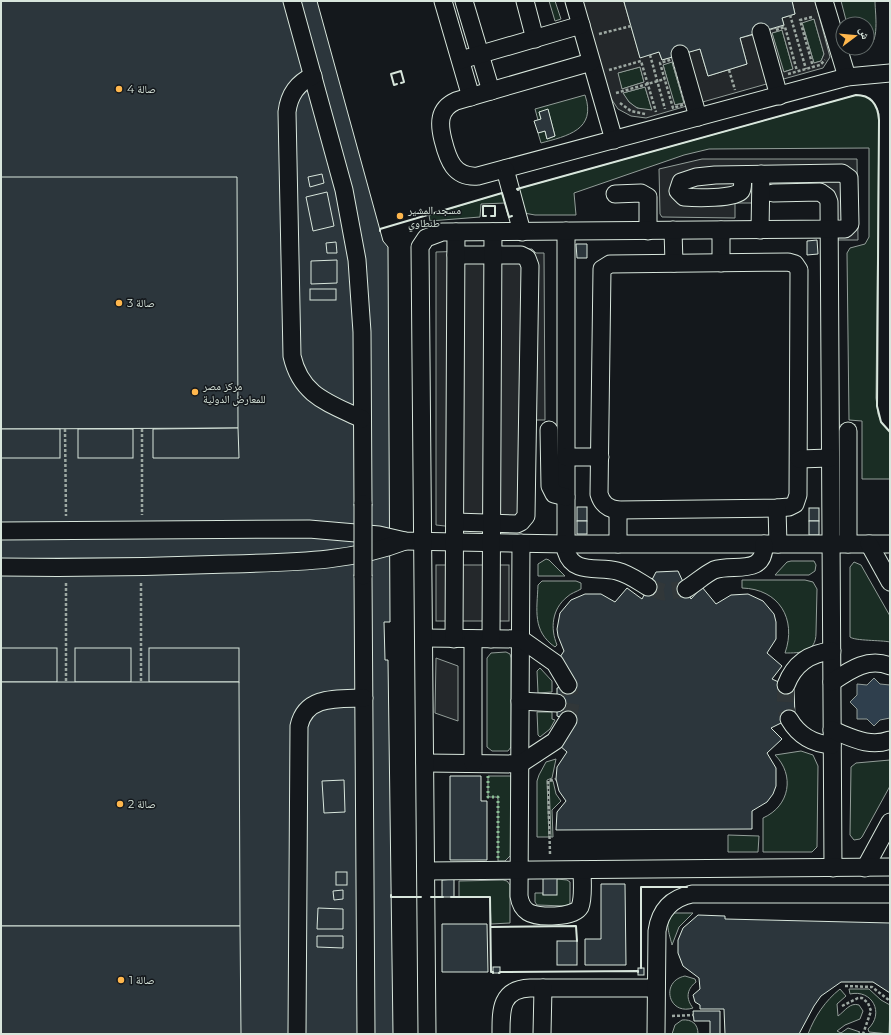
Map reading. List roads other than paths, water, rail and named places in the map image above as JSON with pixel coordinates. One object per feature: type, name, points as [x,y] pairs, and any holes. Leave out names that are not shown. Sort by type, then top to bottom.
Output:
[{"type":"lane","points":[[292,1],[343,184],[357,260],[361,308],[366,1034]]},
{"type":"lane","points":[[443,1],[472,97]]},
{"type":"lane","points":[[464,1],[491,91]]},
{"type":"lane","points":[[524,1],[536,39]]},
{"type":"lane","points":[[574,1],[614,140]]},
{"type":"lane","points":[[820,8],[847,77]]},
{"type":"lane","points":[[461,60],[536,39],[583,32]]},
{"type":"lane","points":[[761,32],[779,96]]},
{"type":"lane","points":[[680,54],[698,117]]},
{"type":"lane","points":[[591,62],[451,103],[441,115],[440,125],[448,159],[460,173],[472,176],[505,169],[614,140],[667,117],[698,117],[847,77],[890,73]]},
{"type":"lane","points":[[313,76],[306,79],[294,90],[288,104],[287,112],[292,356],[297,374],[308,390],[324,401],[362,419]]},
{"type":"lane","points":[[505,169],[522,232]]},
{"type":"lane","points":[[427,1034],[420,252],[423,242],[431,235],[442,232],[845,229],[850,224],[848,176],[842,173],[742,175]]},
{"type":"lane","points":[[760,230],[761,174]]},
{"type":"lane","points":[[773,193],[817,192],[825,195],[829,202],[833,868]]},
{"type":"lane","points":[[615,194],[641,193],[648,197],[648,231]]},
{"type":"lane","points":[[673,230],[674,264]]},
{"type":"lane","points":[[721,230],[721,263]]},
{"type":"lane","points":[[454,638],[456,232]]},
{"type":"lane","points":[[491,639],[493,232]]},
{"type":"lane","points":[[566,232],[567,556],[578,567],[615,571],[632,577],[648,587]]},
{"type":"lane","points":[[455,522],[517,524],[526,516],[530,266],[528,260],[524,256],[456,255]]},
{"type":"lane","points":[[791,262],[799,270],[797,502],[789,507],[778,508],[618,510],[608,507],[601,499],[601,272],[604,267],[610,264],[721,263],[791,262]]},
{"type":"lane","points":[[548,430],[550,486],[554,494],[566,497]]},
{"type":"lane","points":[[848,431],[848,544]]},
{"type":"lane","points":[[566,456],[600,457]]},
{"type":"lane","points":[[798,459],[830,458]]},
{"type":"lane","points":[[686,589],[716,570],[754,565],[762,558],[771,544],[778,508]]},
{"type":"lane","points":[[618,510],[618,544]]},
{"type":"lane","points":[[1,531],[309,529],[380,535],[405,541],[423,542],[566,544],[890,544]]},
{"type":"lane","points":[[1,567],[118,568],[304,561],[372,551],[405,541]]},
{"type":"lane","points":[[521,543],[519,896],[524,909],[536,914],[566,915],[574,913],[579,907],[582,870]]},
{"type":"lane","points":[[869,544],[890,582]]},
{"type":"lane","points":[[424,638],[521,639],[555,663],[568,685]]},
{"type":"lane","points":[[472,763],[473,639]]},
{"type":"lane","points":[[786,685],[794,670],[803,661],[815,654],[832,651]]},
{"type":"lane","points":[[832,682],[853,668],[862,665],[878,663],[890,666]]},
{"type":"lane","points":[[297,1034],[299,726],[304,713],[314,703],[328,700],[364,698]]},
{"type":"lane","points":[[520,702],[557,703]]},
{"type":"lane","points":[[789,719],[794,727],[807,738],[815,742],[832,737],[876,744],[890,740]]},
{"type":"lane","points":[[425,763],[520,764],[555,741],[568,720]]},
{"type":"lane","points":[[865,868],[888,828]]},
{"type":"lane","points":[[426,871],[890,867]]},
{"type":"lane","points":[[656,1034],[658,923],[665,909],[677,899],[692,894],[890,894]]},
{"type":"lane","points":[[501,1034],[501,1011],[506,998],[517,990],[523,988],[656,988]]},
{"type":"lane","points":[[542,1034],[543,988]]},
{"type":"water","points":[[874,678],[880,684],[890,685],[890,718],[880,720],[874,726],[867,719],[857,719],[857,709],[850,702],[857,695],[857,684],[867,685]]},
{"type":"tunnel","points":[[648,587],[663,592],[686,589]]},
{"type":"tunnel","points":[[568,685],[571,703],[568,720]]},
{"type":"tunnel","points":[[786,685],[785,706],[789,719]]},
{"type":"place","name":"صالة 4","points":[[119,89]]},
{"type":"place","name":"مسجد المشير طنطاوي","points":[[400,216]]},
{"type":"place","name":"صالة 3","points":[[119,303]]},
{"type":"place","name":"مركز مصر للمعارض الدولية","points":[[195,392]]},
{"type":"place","name":"صالة 2","points":[[120,804]]},
{"type":"place","name":"صالة 1","points":[[121,980]]}]
